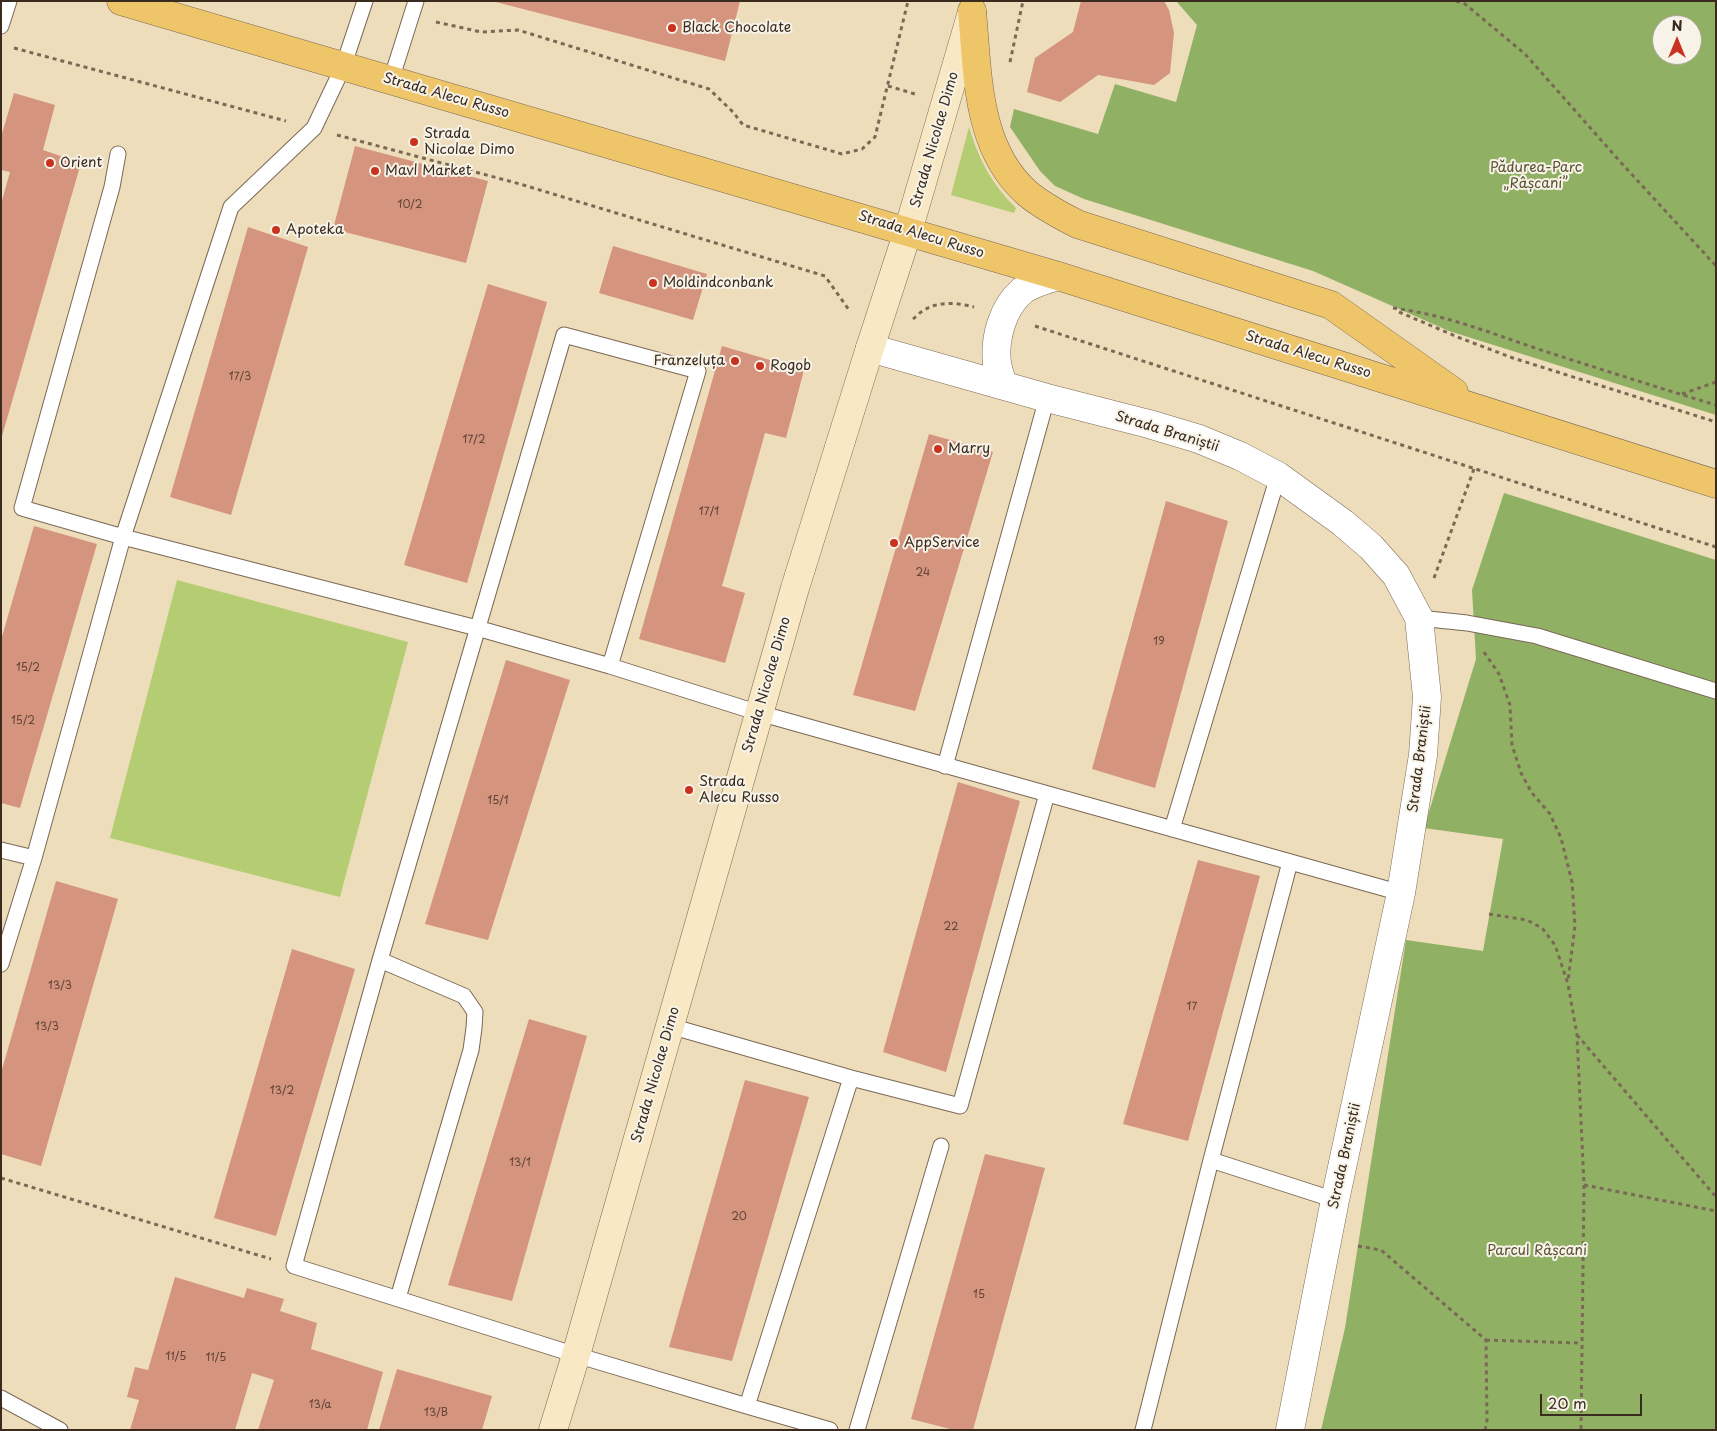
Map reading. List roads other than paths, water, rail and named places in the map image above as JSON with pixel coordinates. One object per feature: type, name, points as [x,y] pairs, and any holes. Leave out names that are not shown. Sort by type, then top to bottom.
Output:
[{"type":"main road","name":"Strada Alecu Russo","points":[[121,1],[1058,276],[1716,484]]},
{"type":"main road","name":"Strada Nicolae Dimo","points":[[553,1430],[795,588],[908,231],[973,6]]},
{"type":"main road","points":[[973,6],[981,102],[990,137],[998,156],[1009,174],[1027,193],[1049,210],[1077,224],[1331,305],[1476,408]]},
{"type":"street","points":[[1003,385],[997,362],[998,341],[1004,316],[1011,302],[1023,291],[1035,284],[1058,276]]},
{"type":"street","name":"Strada Braniștii","points":[[870,348],[1047,398],[1149,424],[1199,439],[1240,456],[1278,476],[1343,523],[1371,547],[1396,575],[1419,618],[1427,696],[1423,756],[1400,893],[1335,1200],[1290,1430]]},
{"type":"lane","points":[[1,26],[8,1]]},
{"type":"lane","points":[[1,964],[34,858],[123,537],[231,207],[314,128],[343,66],[364,1]]},
{"type":"lane","points":[[391,80],[414,8]]},
{"type":"lane","points":[[118,154],[112,187],[22,508],[123,537],[477,628],[610,666],[759,713],[1400,893]]},
{"type":"lane","points":[[610,666],[698,371],[564,335],[380,960],[294,1266],[576,1355],[830,1430]]},
{"type":"lane","points":[[945,766],[1047,398]]},
{"type":"lane","points":[[1172,829],[1278,476]]},
{"type":"lane","points":[[1419,618],[1467,623],[1537,636],[1716,691]]},
{"type":"lane","points":[[670,1026],[850,1078],[960,1106],[1047,794]]},
{"type":"lane","points":[[1,850],[34,858]]},
{"type":"lane","points":[[1143,1430],[1211,1160],[1290,862]]},
{"type":"lane","points":[[380,960],[464,996],[475,1012],[471,1050],[398,1298]]},
{"type":"lane","points":[[747,1406],[850,1078]]},
{"type":"lane","points":[[857,1430],[940,1146]]},
{"type":"lane","points":[[1211,1160],[1335,1200]]},
{"type":"lane","points":[[1,1398],[60,1430]]},
{"type":"place","name":"Black Chocolate","points":[[672,28]]},
{"type":"place","name":"Strada Nicolae Dimo","points":[[414,142]]},
{"type":"place","name":"Orient","points":[[50,163]]},
{"type":"place","name":"Mavl Market","points":[[375,171]]},
{"type":"place","name":"Apoteka","points":[[276,230]]},
{"type":"place","name":"Moldindconbank","points":[[653,283]]},
{"type":"place","name":"Franzeluța","points":[[735,361]]},
{"type":"place","name":"Rogob","points":[[760,366]]},
{"type":"place","name":"Marry","points":[[938,449]]},
{"type":"place","name":"AppService","points":[[894,543]]},
{"type":"place","name":"Strada Alecu Russo","points":[[689,790]]},
{"type":"park label","name":"Pădurea-Parc „Râșcani”","points":[[1536,176]]},
{"type":"park label","name":"Parcul Râșcani","points":[[1537,1251]]}]
